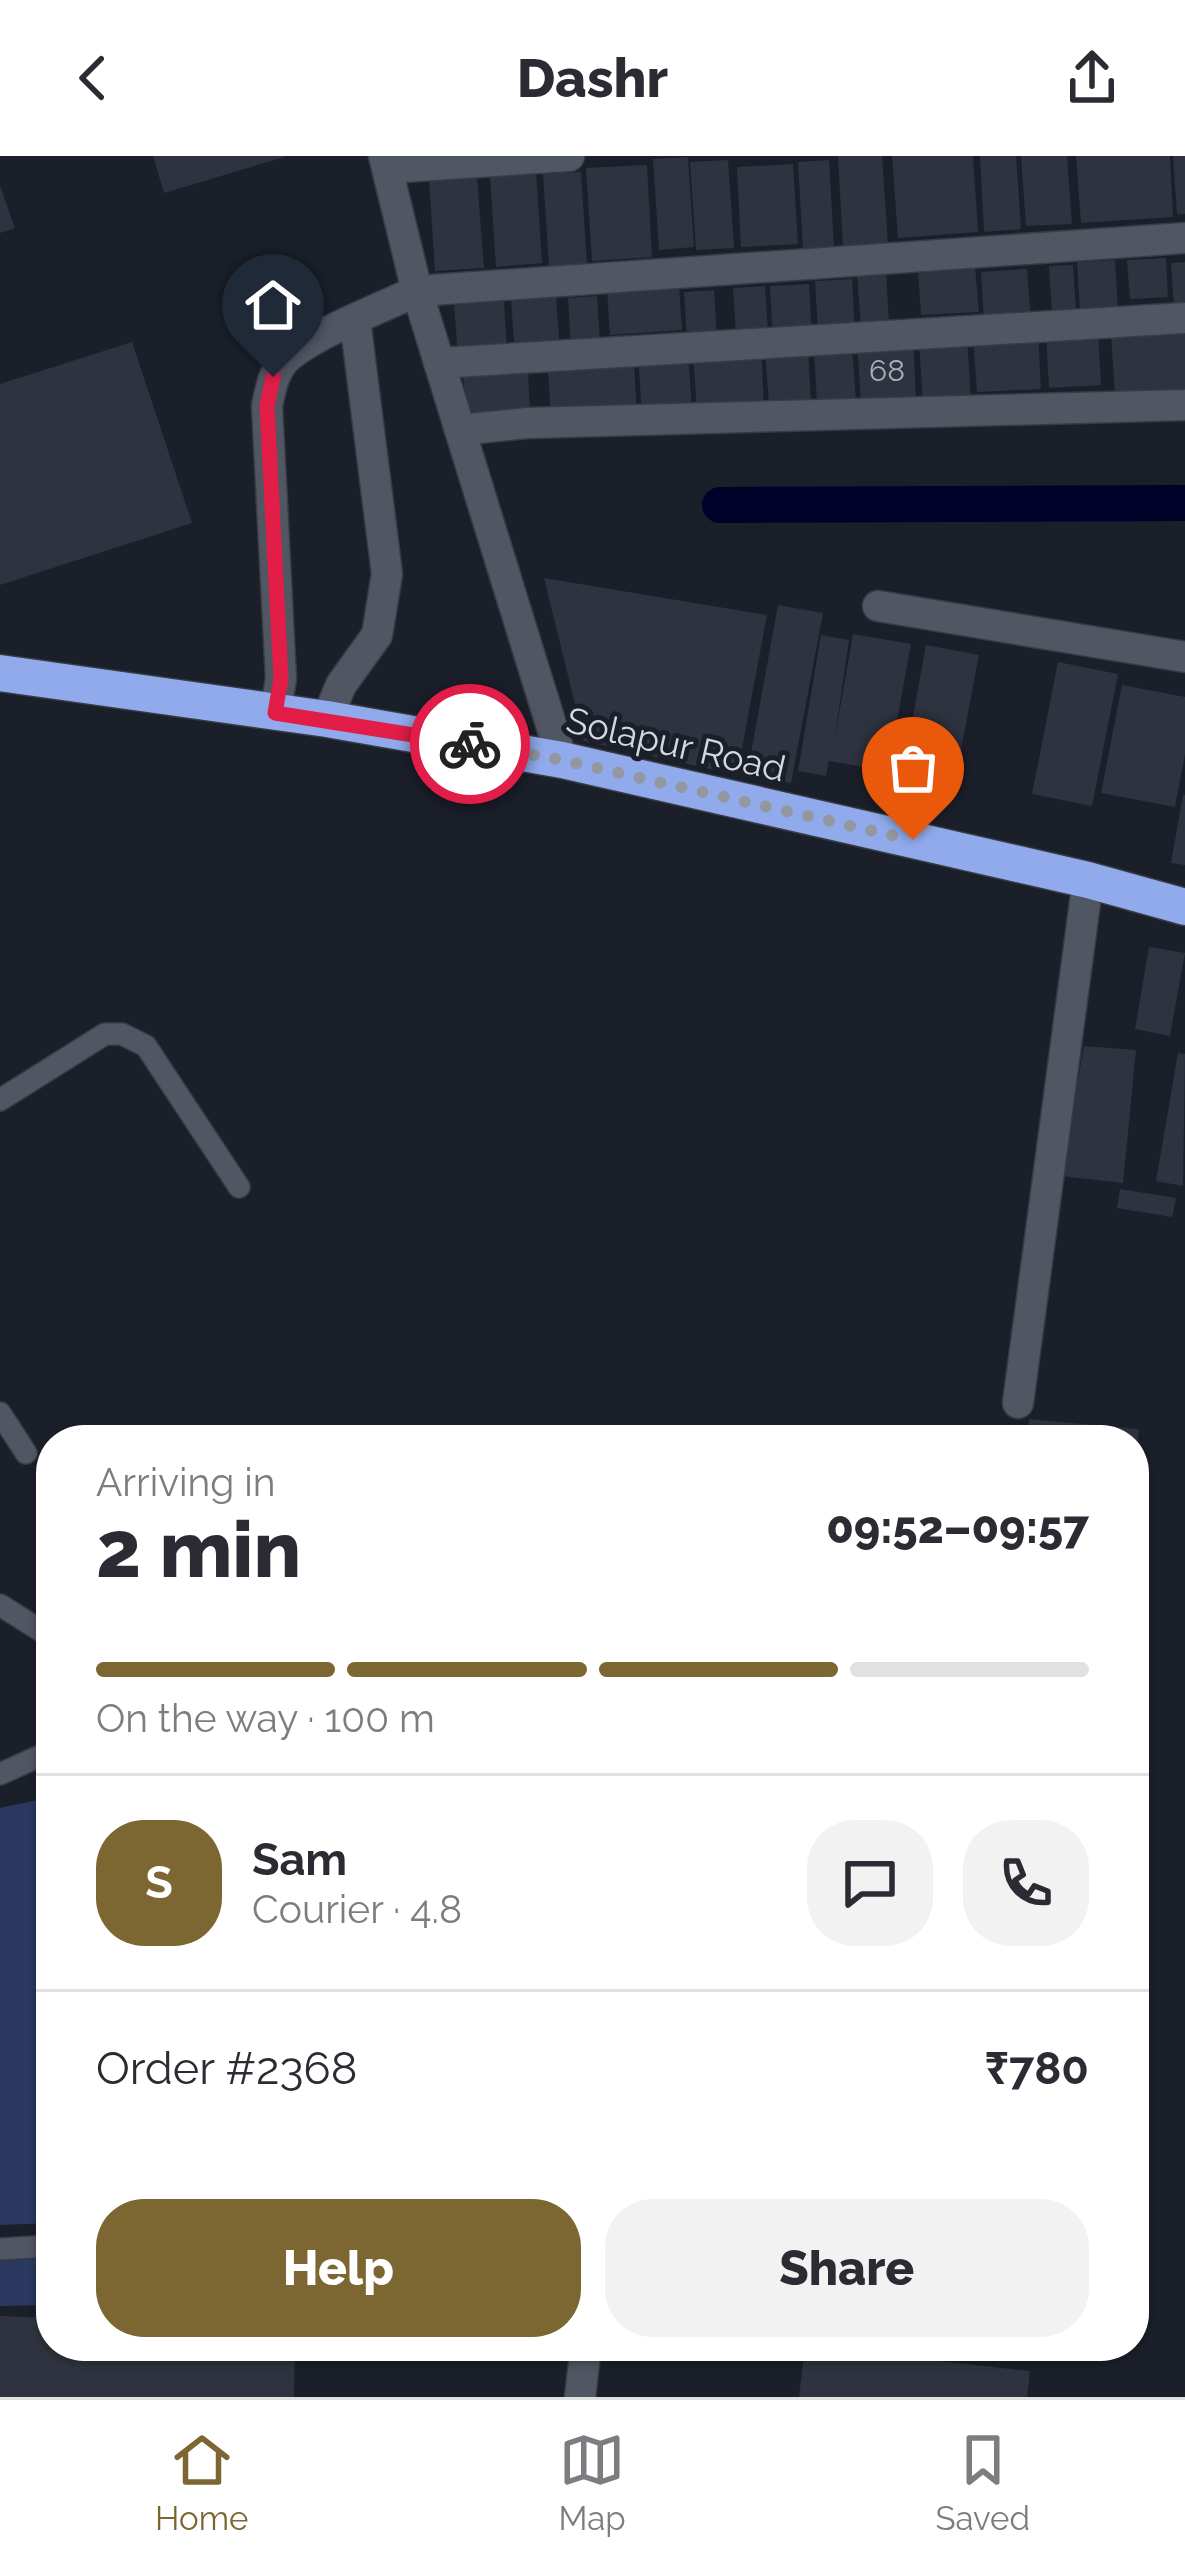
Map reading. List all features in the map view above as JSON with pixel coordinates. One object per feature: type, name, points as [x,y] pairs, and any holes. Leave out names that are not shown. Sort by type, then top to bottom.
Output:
[{"type":"highway","name":"Solapur Road","points":[[0,673],[327,719],[562,760],[1088,880],[1185,907]]},
{"type":"street","points":[[562,760],[417,291],[386,162],[569,156]]},
{"type":"street","points":[[275,713],[281,679],[267,406],[273,377],[288,356],[355,320],[417,291],[1185,238]]},
{"type":"street","points":[[439,363],[1185,318]]},
{"type":"street","points":[[327,719],[341,685],[377,635],[387,574],[355,320]]},
{"type":"street","points":[[460,430],[527,423],[1185,405]]},
{"type":"street","points":[[878,606],[1185,657]]},
{"type":"street","points":[[1018,1402],[1088,880]]},
{"type":"street","points":[[580,2397],[584,2361]]},
{"type":"lane","points":[[0,1100],[105,1034],[122,1034],[146,1046],[239,1187]]},
{"type":"lane","points":[[0,1413],[26,1453]]},
{"type":"lane","points":[[0,1605],[36,1628]]},
{"type":"lane","points":[[0,1774],[36,1758]]},
{"type":"lane","points":[[0,2249],[36,2247]]},
{"type":"shaded area","points":[[36,1800],[36,2224],[0,2225],[0,1808]]},
{"type":"shaded area","points":[[36,2251],[36,2305],[0,2306],[0,2252]]},
{"type":"building","points":[[153,156],[284,156],[284,157],[164,193]]},
{"type":"building","points":[[838,156],[882,156],[888,244],[843,247]]},
{"type":"building","points":[[892,156],[973,156],[978,232],[898,238]]},
{"type":"building","points":[[980,156],[1016,156],[1021,229],[984,232]]},
{"type":"building","points":[[1021,156],[1067,156],[1072,224],[1026,226]]},
{"type":"building","points":[[1076,156],[1170,156],[1173,217],[1081,223]]},
{"type":"building","points":[[1173,156],[1185,156],[1185,214],[1177,214]]},
{"type":"building","points":[[688,157],[694,247],[659,250],[653,159]]},
{"type":"building","points":[[728,160],[734,248],[696,250],[690,162]]},
{"type":"building","points":[[829,160],[834,247],[803,249],[798,162]]},
{"type":"building","points":[[793,164],[798,244],[741,247],[737,167]]},
{"type":"building","points":[[647,165],[652,257],[592,261],[586,168]]},
{"type":"building","points":[[536,172],[542,263],[496,267],[490,175]]},
{"type":"building","points":[[581,172],[587,264],[549,266],[543,174]]},
{"type":"building","points":[[477,177],[484,268],[435,271],[429,180]]},
{"type":"building","points":[[0,186],[15,228],[0,233]]},
{"type":"building","points":[[1166,258],[1168,297],[1130,299],[1127,260]]},
{"type":"building","points":[[1115,260],[1118,309],[1080,311],[1077,262]]},
{"type":"building","points":[[1185,262],[1185,308],[1174,309],[1171,263]]},
{"type":"building","points":[[1073,265],[1076,312],[1052,313],[1049,266]]},
{"type":"building","points":[[975,267],[979,312],[921,315],[918,271]]},
{"type":"building","points":[[1027,269],[1031,321],[984,324],[981,272]]},
{"type":"building","points":[[886,273],[889,324],[861,326],[857,275]]},
{"type":"building","points":[[852,279],[855,332],[818,334],[815,281]]},
{"type":"building","points":[[809,284],[812,339],[773,342],[770,286]]},
{"type":"building","points":[[679,286],[682,330],[610,335],[607,290]]},
{"type":"building","points":[[765,286],[768,333],[736,335],[733,288]]},
{"type":"building","points":[[714,290],[717,338],[687,340],[684,292]]},
{"type":"building","points":[[556,296],[560,351],[515,354],[511,299]]},
{"type":"building","points":[[597,296],[600,344],[571,346],[568,298]]},
{"type":"building","points":[[504,301],[507,352],[458,355],[454,304]]},
{"type":"building","points":[[1185,330],[1185,391],[1115,395],[1111,335]]},
{"type":"building","points":[[1098,333],[1101,385],[1049,388],[1046,336]]},
{"type":"building","points":[[1038,334],[1041,389],[977,392],[973,338]]},
{"type":"building","points":[[913,337],[916,400],[861,404],[857,340]]},
{"type":"building","points":[[967,337],[971,402],[923,406],[919,340]]},
{"type":"building","points":[[132,342],[192,523],[0,585],[0,384]]},
{"type":"building","points":[[761,348],[764,406],[697,411],[693,352]]},
{"type":"building","points":[[852,348],[856,400],[817,403],[814,351]]},
{"type":"building","points":[[808,349],[811,401],[769,404],[765,351]]},
{"type":"building","points":[[633,351],[637,411],[551,416],[547,357]]},
{"type":"building","points":[[688,351],[692,412],[642,416],[638,354]]},
{"type":"building","points":[[528,368],[530,414],[466,418],[463,372]]},
{"type":"building","points":[[544,578],[767,615],[737,775],[584,741]]},
{"type":"building","points":[[778,605],[823,613],[791,783],[747,775]]},
{"type":"building","points":[[853,634],[911,644],[888,771],[829,761],[826,776],[798,771],[821,635],[849,640],[834,743]]},
{"type":"building","points":[[926,645],[979,655],[953,792],[901,782]]},
{"type":"building","points":[[1058,662],[1118,674],[1092,806],[1032,794]]},
{"type":"building","points":[[1122,685],[1185,697],[1185,754],[1175,807],[1101,793]]},
{"type":"building","points":[[1185,795],[1185,865],[1171,863]]},
{"type":"building","points":[[1149,947],[1185,953],[1170,1036],[1135,1029]]},
{"type":"building","points":[[1084,1046],[1136,1050],[1123,1183],[1061,1176]]},
{"type":"building","points":[[1178,1053],[1185,1054],[1183,1186],[1156,1181]]},
{"type":"building","points":[[1120,1189],[1176,1198],[1172,1217],[1117,1208]]},
{"type":"building","points":[[1029,1419],[1095,1425],[1028,1425]]},
{"type":"building","points":[[0,2316],[36,2317],[36,2361],[295,2361],[294,2397],[0,2397]]},
{"type":"building","points":[[803,2361],[940,2361],[1030,2371],[1027,2397],[799,2397]]},
{"type":"waterway","points":[[720,505],[1185,503]]},
{"type":"way so far","points":[[470,744],[562,760],[913,840]]},
{"type":"route","points":[[273,377],[267,406],[281,679],[275,713],[470,744]]}]
